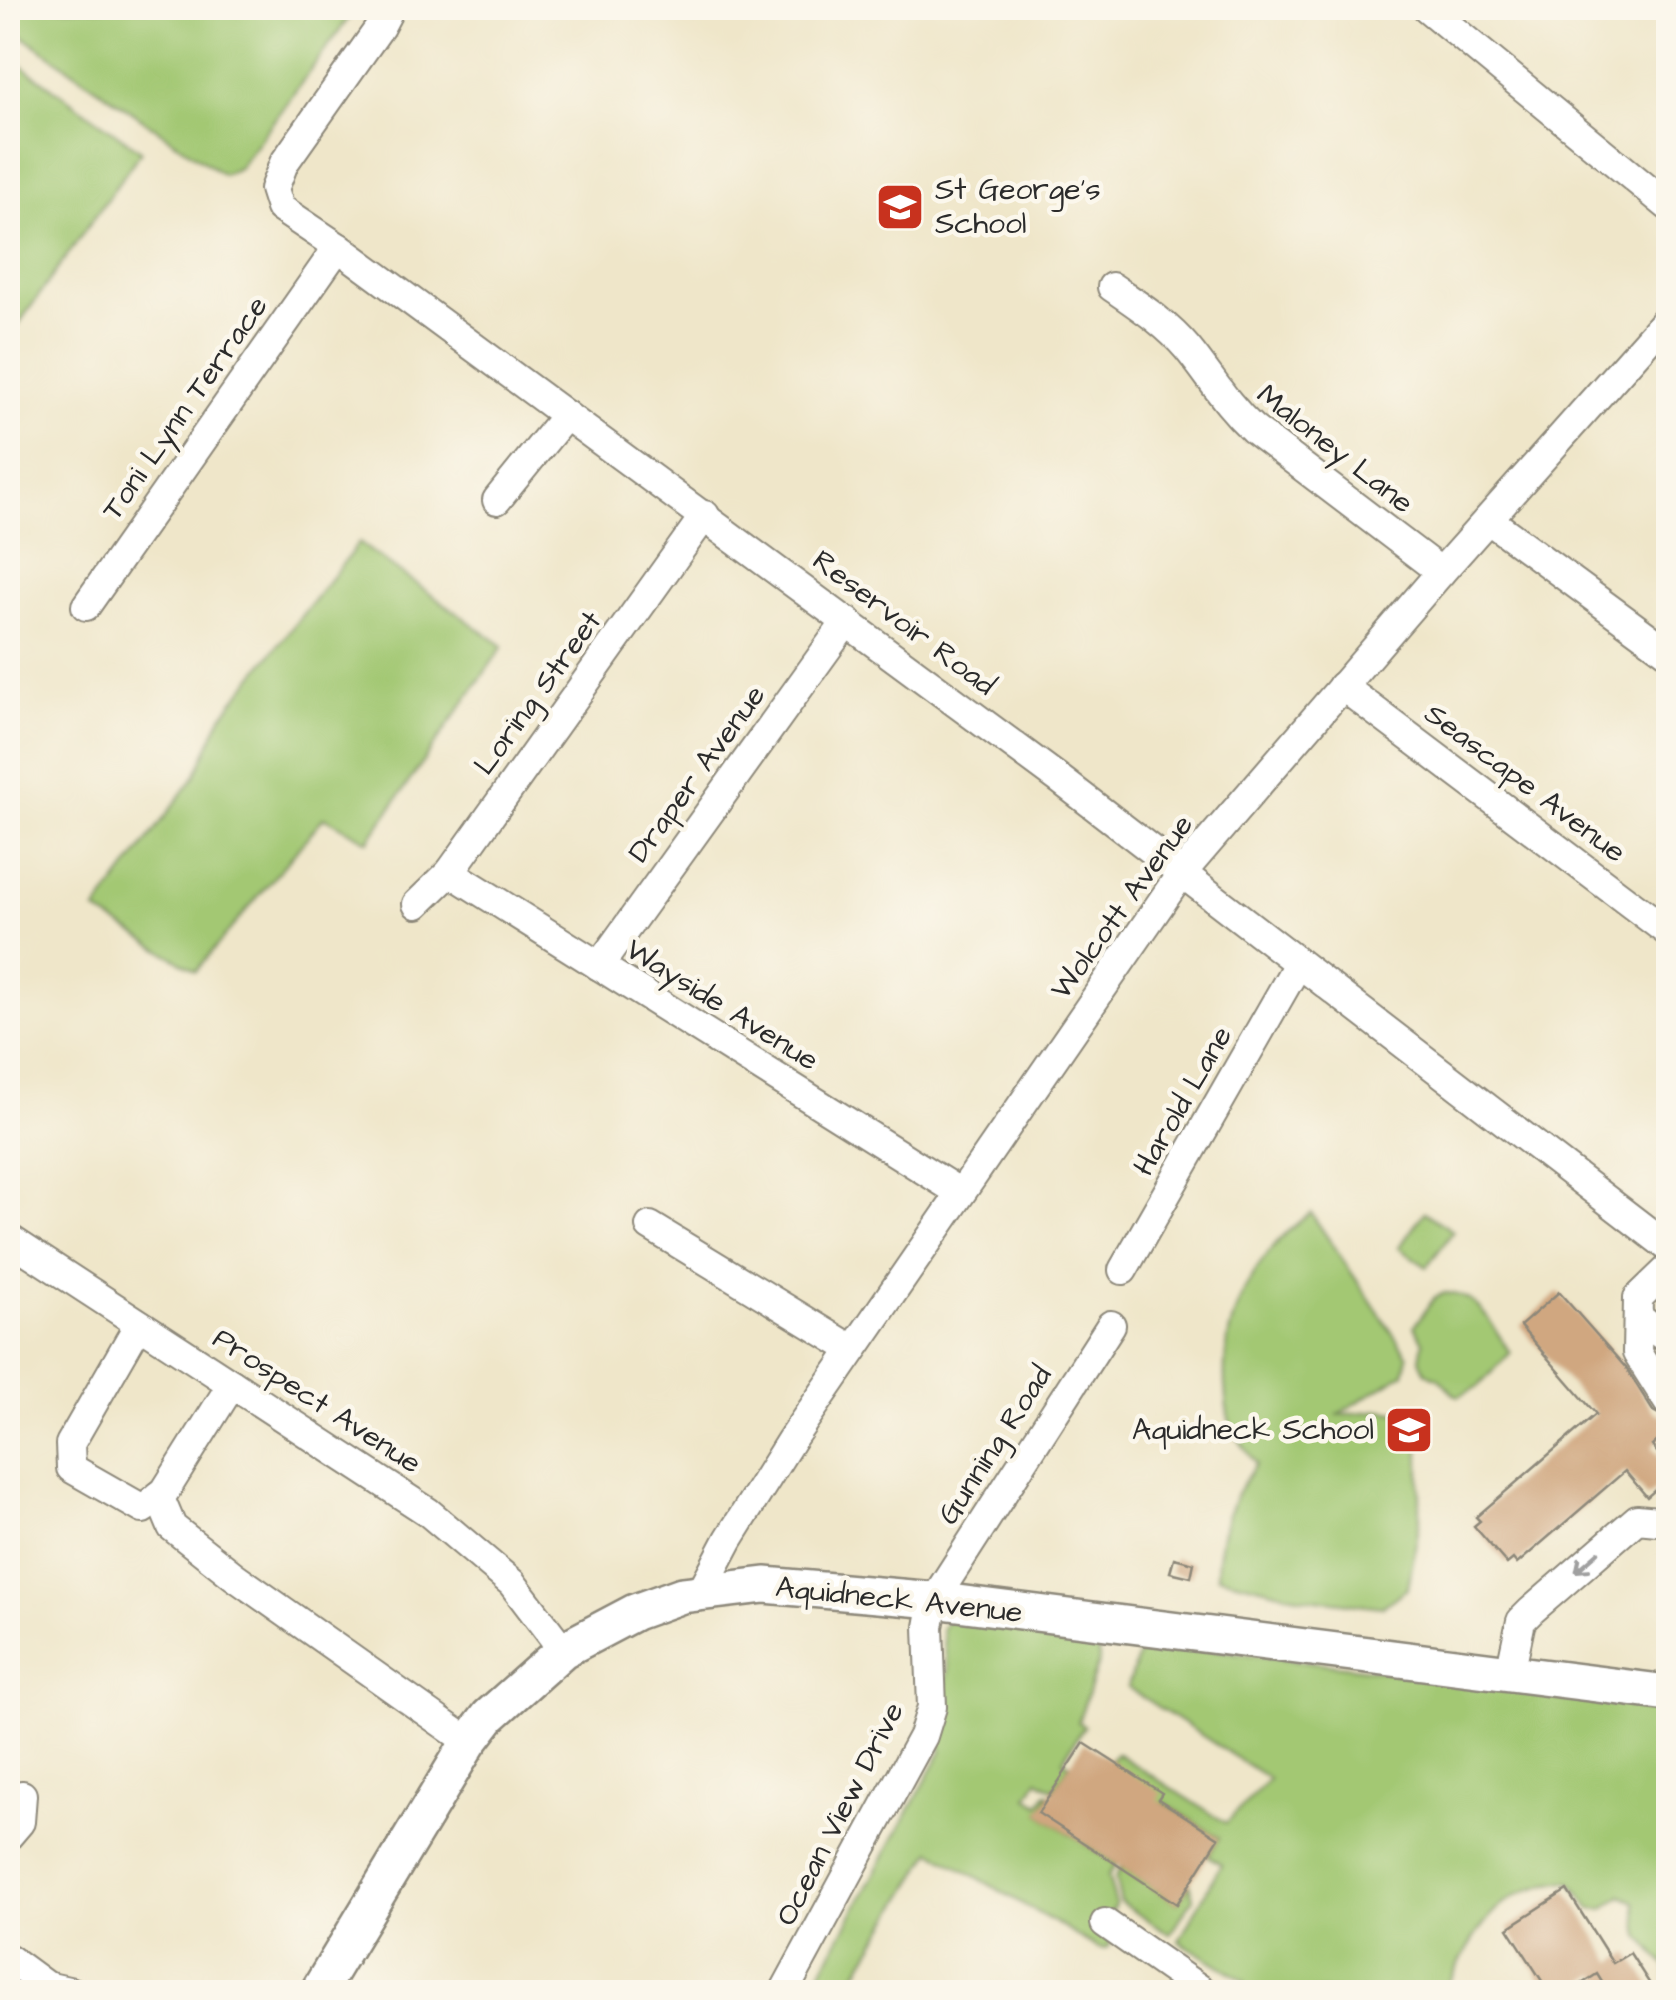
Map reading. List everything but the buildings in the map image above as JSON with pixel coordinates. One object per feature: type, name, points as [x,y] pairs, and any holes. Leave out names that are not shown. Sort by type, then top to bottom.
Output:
[{"type":"main road","name":"Aquidneck Avenue","points":[[318,1992],[469,1742],[489,1716],[563,1650],[635,1612],[701,1592],[765,1585],[934,1600],[1668,1693]]},
{"type":"street","name":"Reservoir Road","points":[[390,8],[294,147],[274,189],[280,208],[847,621],[1668,1246]]},
{"type":"street","points":[[1427,8],[1668,206]]},
{"type":"street","name":"Toni Lynn Terrace","points":[[86,606],[338,247]]},
{"type":"street","name":"Maloney Lane","points":[[1112,287],[1162,322],[1187,348],[1225,402],[1253,429],[1441,572]]},
{"type":"street","name":"Wolcott Avenue","points":[[701,1592],[790,1440],[1180,874],[1668,317]]},
{"type":"street","points":[[497,500],[566,414]]},
{"type":"street","name":"Loring Street","points":[[417,904],[450,872],[704,515]]},
{"type":"street","points":[[1488,520],[1668,652]]},
{"type":"street","name":"Draper Avenue","points":[[599,966],[847,621]]},
{"type":"street","name":"Seascape Avenue","points":[[1342,686],[1668,932]]},
{"type":"street","name":"Wayside Avenue","points":[[450,872],[959,1192]]},
{"type":"street","name":"Harold Lane","points":[[1123,1270],[1298,964]]},
{"type":"street","points":[[650,1226],[852,1350]]},
{"type":"street","name":"Prospect Avenue","points":[[8,1238],[457,1534],[512,1583],[563,1650]]},
{"type":"street","points":[[1668,1269],[1638,1298],[1638,1353],[1668,1402]]},
{"type":"street","points":[[1638,1316],[1668,1340]]},
{"type":"street","points":[[140,1324],[70,1444],[72,1468],[143,1509],[159,1496],[232,1384]]},
{"type":"street","name":"Gunning Road","points":[[934,1600],[1111,1325]]},
{"type":"street","points":[[159,1496],[172,1527],[234,1576],[469,1742]]},
{"type":"street","points":[[1510,1673],[1521,1620],[1637,1519],[1668,1522]]},
{"type":"street","name":"Ocean View Drive","points":[[784,1992],[923,1736],[932,1706],[930,1627],[934,1600]]},
{"type":"street","points":[[8,1836],[20,1822],[22,1795]]},
{"type":"street","points":[[1104,1923],[1204,1992]]},
{"type":"street","points":[[8,1958],[46,1986],[73,1992]]},
{"type":"green space","points":[[8,8],[356,8],[239,168],[223,175],[8,26]]},
{"type":"green space","points":[[8,56],[141,151],[8,339]]},
{"type":"green space","points":[[359,543],[503,646],[368,841],[324,817],[196,971],[96,911],[195,776],[222,716]]},
{"type":"green space","points":[[1424,1212],[1453,1231],[1427,1267],[1399,1248]]},
{"type":"green space","points":[[1311,1213],[1408,1356],[1404,1373],[1337,1415],[1382,1410],[1420,1416],[1420,1520],[1408,1588],[1382,1607],[1301,1597],[1217,1576],[1227,1517],[1256,1464],[1228,1416],[1225,1360],[1229,1335],[1258,1267],[1273,1247]]},
{"type":"green space","points":[[1445,1293],[1476,1305],[1510,1353],[1479,1386],[1459,1396],[1439,1378],[1425,1372],[1420,1359],[1423,1342],[1414,1326],[1435,1297]]},
{"type":"green space","points":[[951,1615],[1097,1635],[1099,1660],[1078,1722],[1084,1726],[1063,1760],[1070,1765],[1054,1789],[1038,1780],[1028,1797],[1039,1804],[1047,1793],[1050,1795],[1039,1813],[1116,1864],[1108,1876],[1116,1904],[1108,1917],[1110,1945],[1098,1948],[932,1851],[845,1992],[810,1992],[942,1751],[937,1732],[948,1669],[942,1628]]},
{"type":"green space","points":[[1143,1641],[1668,1706],[1668,1992],[1666,1966],[1640,1936],[1635,1902],[1622,1896],[1603,1909],[1590,1908],[1570,1881],[1544,1885],[1505,1903],[1478,1932],[1444,1992],[1239,1992],[1245,1981],[1179,1941],[1221,1864],[1208,1856],[1219,1838],[1164,1802],[1161,1805],[1110,1760],[1116,1753],[1226,1823],[1269,1779],[1127,1687]]},
{"type":"green space","points":[[1121,1867],[1177,1903],[1190,1884],[1193,1899],[1170,1934],[1121,1903],[1115,1878]]},
{"type":"place","name":"St George's School","points":[[900,207]]},
{"type":"place","name":"Aquidneck School","points":[[1409,1430]]}]
